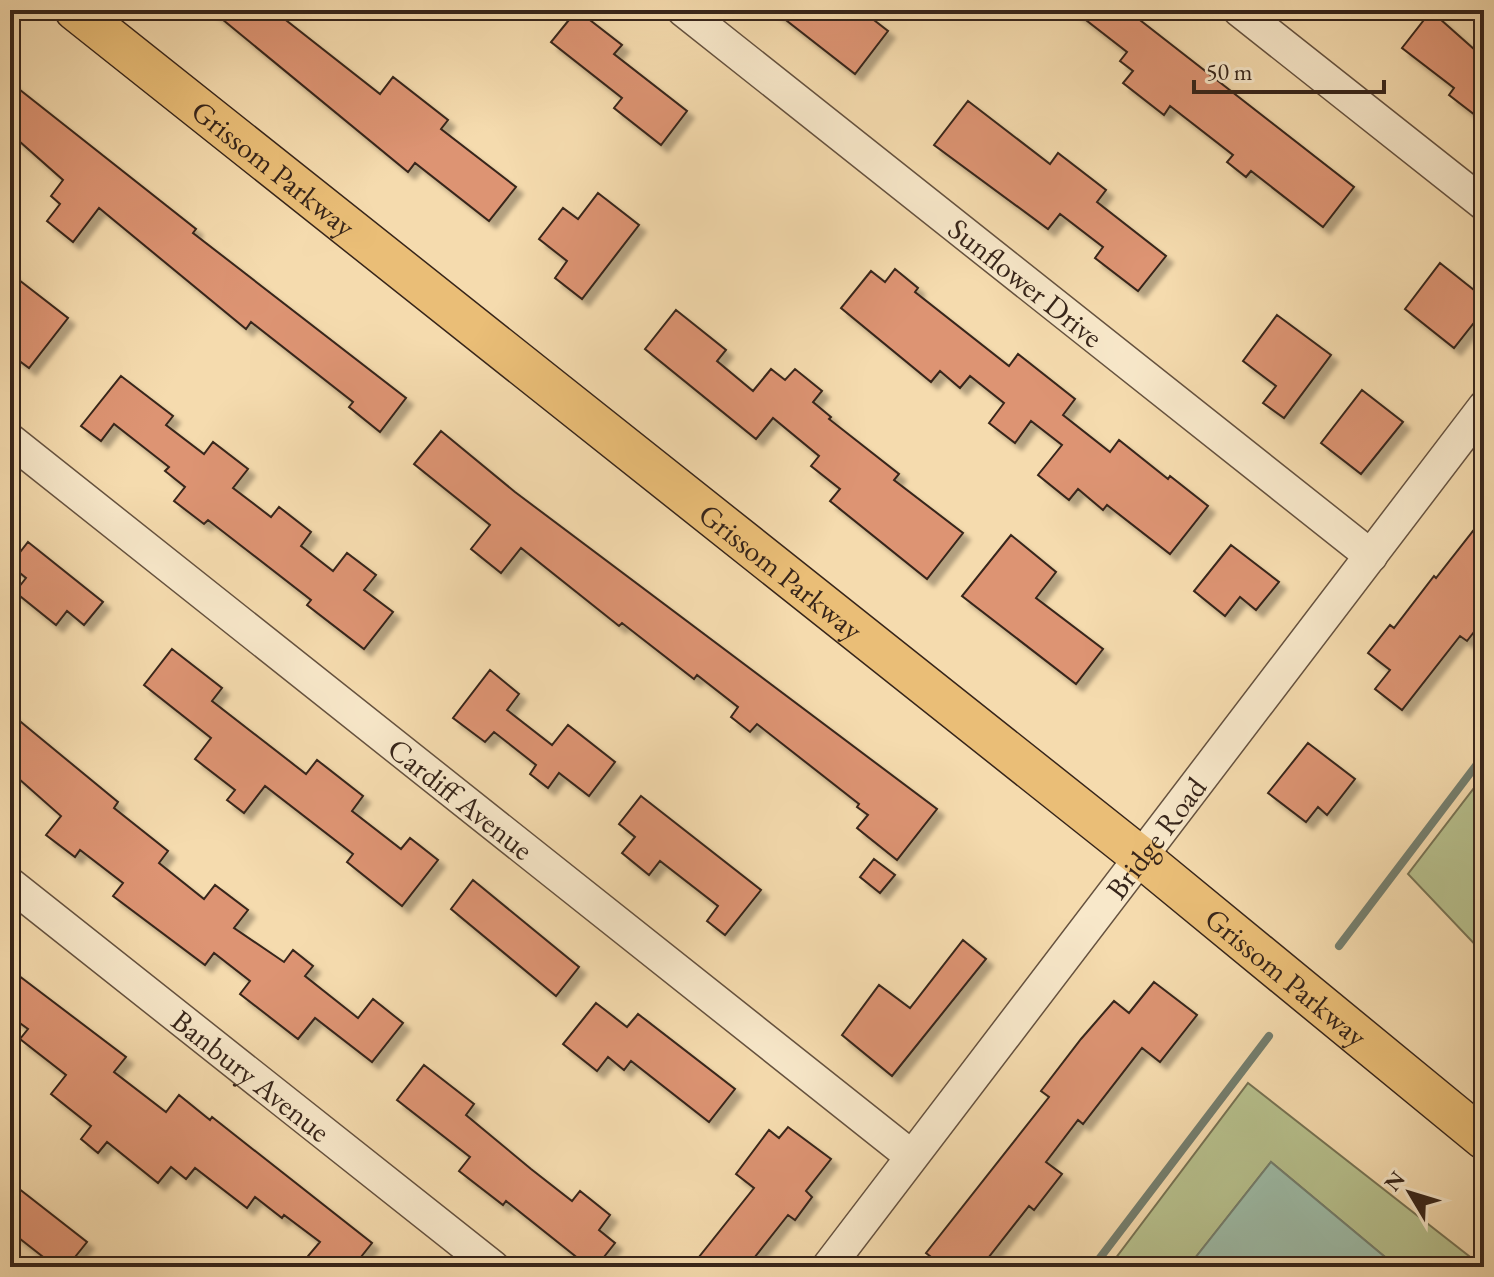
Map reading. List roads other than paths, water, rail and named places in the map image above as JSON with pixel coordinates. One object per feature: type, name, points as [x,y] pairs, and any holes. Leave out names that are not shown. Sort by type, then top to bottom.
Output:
[{"type":"main road","name":"Grissom Parkway","points":[[75,10],[1142,858],[1484,1139]]},
{"type":"street","name":"Sunflower Drive","points":[[683,10],[1371,556]]},
{"type":"street","points":[[1239,10],[1484,204]]},
{"type":"street","name":"Bridge Road","points":[[828,1267],[1484,407]]},
{"type":"street","name":"Cardiff Avenue","points":[[10,440],[911,1156]]},
{"type":"street","name":"Banbury Avenue","points":[[10,884],[493,1267]]},
{"type":"waterway","points":[[1339,946],[1484,755]]},
{"type":"waterway","points":[[1093,1267],[1269,1036]]}]
